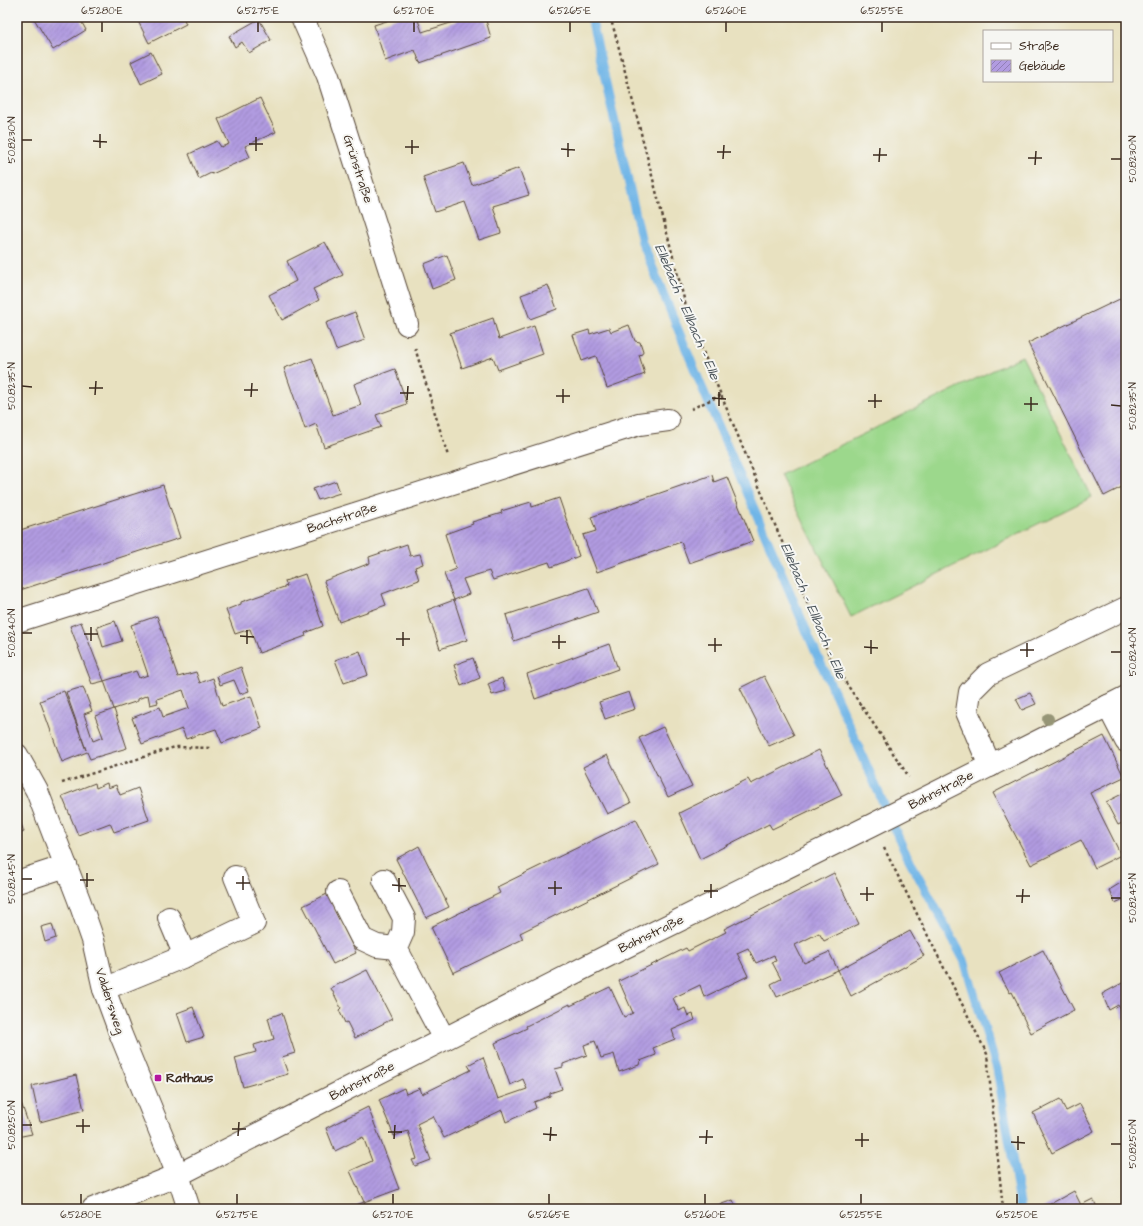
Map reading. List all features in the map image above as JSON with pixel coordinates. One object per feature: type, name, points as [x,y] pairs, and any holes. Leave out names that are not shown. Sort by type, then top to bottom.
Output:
[{"type":"street","name":"Grünstraße","points":[[302,17],[328,76],[407,324]]},
{"type":"street","name":"Bachstraße","points":[[17,620],[639,424],[668,420]]},
{"type":"street","points":[[990,766],[966,712],[970,692],[988,674],[1126,608]]},
{"type":"street","name":"Bahnstraße","points":[[93,1209],[178,1175],[626,946],[1117,702]]},
{"type":"street","points":[[1117,702],[1126,741]]},
{"type":"street","name":"Valdersweg","points":[[17,755],[37,791],[66,866],[93,940],[104,989],[121,1035],[178,1175],[189,1209]]},
{"type":"street","points":[[17,882],[66,866]]},
{"type":"street","points":[[104,989],[185,956],[254,923],[235,877]]},
{"type":"street","points":[[384,880],[404,918],[403,932],[396,948]]},
{"type":"street","points":[[338,892],[362,939],[376,946],[396,948]]},
{"type":"street","points":[[169,918],[185,956]]},
{"type":"street","points":[[396,948],[444,1039]]},
{"type":"path","points":[[610,17],[689,318],[832,662],[923,799]]},
{"type":"path","points":[[407,324],[456,482]]},
{"type":"path","points":[[668,420],[721,395]]},
{"type":"path","points":[[37,791],[175,747],[212,748]]},
{"type":"path","points":[[872,825],[987,1054],[1004,1209]]},
{"type":"green space","points":[[1022,356],[1092,497],[851,617],[780,475]]},
{"type":"building","points":[[33,17],[83,17],[80,19],[86,30],[53,50]]},
{"type":"building","points":[[136,17],[183,17],[186,24],[149,43]]},
{"type":"building","points":[[399,17],[417,17],[422,32],[457,21],[456,17],[485,17],[491,38],[420,63],[415,50],[385,61],[374,25]]},
{"type":"building","points":[[259,19],[271,40],[249,53],[242,42],[235,47],[229,36]]},
{"type":"building","points":[[151,52],[162,74],[141,84],[131,62]]},
{"type":"building","points":[[260,98],[276,132],[245,146],[250,157],[199,179],[189,154],[217,141],[221,147],[229,144],[218,119]]},
{"type":"building","points":[[464,163],[472,185],[519,168],[529,195],[493,206],[501,233],[479,240],[465,202],[435,212],[423,177]]},
{"type":"building","points":[[325,242],[343,275],[313,289],[319,300],[282,320],[269,295],[296,281],[287,261]]},
{"type":"building","points":[[447,255],[456,280],[432,289],[424,264]]},
{"type":"building","points":[[548,285],[557,309],[530,319],[521,295]]},
{"type":"building","points":[[1126,296],[1126,485],[1104,496],[1028,343]]},
{"type":"building","points":[[355,312],[365,340],[336,350],[326,323]]},
{"type":"building","points":[[493,318],[499,339],[534,326],[543,354],[498,370],[493,357],[462,368],[450,333]]},
{"type":"building","points":[[629,325],[635,341],[640,342],[643,351],[642,354],[639,355],[645,374],[607,388],[596,356],[582,361],[573,335],[589,330],[590,334],[609,328],[611,332]]},
{"type":"building","points":[[312,358],[333,415],[361,405],[354,384],[395,369],[407,404],[376,415],[381,427],[324,447],[316,424],[305,429],[284,368]]},
{"type":"building","points":[[712,475],[714,482],[727,477],[753,541],[689,563],[681,542],[597,572],[583,535],[596,531],[591,517]]},
{"type":"building","points":[[336,481],[340,493],[318,500],[313,489]]},
{"type":"building","points":[[163,485],[180,538],[17,591],[17,531]]},
{"type":"building","points":[[559,498],[579,556],[551,567],[549,562],[493,580],[489,571],[463,579],[469,594],[454,600],[444,574],[456,569],[445,534],[473,524],[472,522],[502,513],[501,511],[531,502],[532,507]]},
{"type":"building","points":[[407,544],[410,556],[420,554],[423,564],[415,567],[419,580],[382,594],[386,605],[339,622],[324,581],[370,563],[369,557]]},
{"type":"building","points":[[305,574],[323,626],[305,633],[306,636],[259,653],[250,629],[235,634],[226,610],[241,604],[241,602],[287,586],[285,581]]},
{"type":"building","points":[[588,588],[598,612],[514,641],[506,615]]},
{"type":"building","points":[[454,600],[467,640],[440,649],[427,610]]},
{"type":"building","points":[[157,616],[178,677],[196,672],[200,683],[213,678],[222,706],[251,696],[262,728],[222,743],[216,729],[186,739],[182,729],[142,744],[132,718],[160,707],[163,717],[189,708],[183,690],[157,699],[158,703],[150,705],[148,695],[138,699],[138,701],[114,709],[104,681],[136,671],[139,678],[148,675],[131,625]]},
{"type":"building","points":[[115,621],[122,641],[103,647],[97,627]]},
{"type":"building","points":[[81,622],[104,681],[92,684],[70,626]]},
{"type":"building","points":[[609,644],[618,669],[535,699],[527,674]]},
{"type":"building","points":[[360,651],[368,675],[344,683],[335,660]]},
{"type":"building","points":[[473,658],[480,678],[461,686],[454,665]]},
{"type":"building","points":[[241,667],[249,691],[240,694],[234,680],[220,685],[217,676]]},
{"type":"building","points":[[764,676],[794,735],[769,746],[740,688]]},
{"type":"building","points":[[502,678],[506,691],[492,695],[488,684]]},
{"type":"building","points":[[83,687],[92,711],[84,714],[93,741],[103,737],[95,716],[114,709],[127,748],[90,759],[87,752],[62,762],[40,701],[64,691],[86,750],[66,692]]},
{"type":"building","points":[[629,692],[635,709],[605,719],[599,702]]},
{"type":"building","points":[[1030,693],[1036,704],[1022,710],[1016,699]]},
{"type":"building","points":[[663,727],[692,786],[668,797],[639,738]]},
{"type":"building","points":[[1104,736],[1124,777],[1090,793],[1121,855],[1095,868],[1081,840],[1031,865],[993,793]]},
{"type":"building","points":[[819,750],[842,795],[772,829],[769,824],[700,859],[679,813],[748,779],[751,784]]},
{"type":"building","points":[[607,755],[631,803],[607,814],[583,767]]},
{"type":"building","points":[[95,783],[96,788],[107,783],[108,788],[116,785],[120,795],[138,788],[149,820],[114,832],[110,823],[78,835],[62,796]]},
{"type":"building","points":[[1126,792],[1126,821],[1118,825],[1106,802]]},
{"type":"building","points":[[17,813],[24,832],[17,835]]},
{"type":"building","points":[[636,819],[659,864],[520,933],[523,939],[453,973],[431,927],[500,893],[497,887]]},
{"type":"building","points":[[419,846],[449,907],[426,918],[396,859]]},
{"type":"building","points":[[834,873],[859,924],[824,941],[819,933],[795,945],[804,963],[829,952],[838,970],[777,997],[771,984],[781,979],[772,962],[776,961],[774,955],[756,963],[748,948],[737,953],[748,976],[704,997],[700,985],[673,998],[679,1011],[685,1008],[688,1016],[693,1014],[695,1020],[672,1030],[675,1039],[653,1048],[656,1055],[640,1061],[639,1065],[619,1072],[614,1054],[601,1058],[595,1041],[584,1045],[587,1055],[563,1064],[563,1067],[555,1069],[562,1089],[550,1093],[550,1096],[534,1102],[536,1108],[506,1122],[502,1110],[444,1138],[433,1116],[417,1124],[431,1160],[415,1166],[412,1160],[417,1159],[408,1131],[394,1136],[379,1100],[404,1088],[406,1094],[420,1088],[422,1094],[471,1070],[468,1065],[483,1057],[498,1099],[527,1089],[523,1079],[510,1085],[495,1043],[527,1028],[526,1026],[570,1004],[570,1006],[610,987],[624,1017],[633,1013],[619,981],[686,948],[688,951],[726,932],[724,929]]},
{"type":"building","points":[[1124,881],[1126,885],[1126,898],[1115,903],[1109,890]]},
{"type":"building","points":[[327,894],[356,953],[333,964],[303,906]]},
{"type":"building","points":[[52,924],[56,938],[45,942],[41,927]]},
{"type":"building","points":[[910,931],[924,956],[851,996],[838,970]]},
{"type":"building","points":[[1043,950],[1074,1010],[1031,1033],[1012,992],[1010,993],[999,973]]},
{"type":"building","points":[[367,970],[392,1019],[355,1038],[347,1022],[345,1023],[339,1010],[341,1008],[331,988]]},
{"type":"building","points":[[1126,981],[1126,1018],[1124,1019],[1118,1005],[1109,1010],[1102,994]]},
{"type":"building","points":[[193,1007],[204,1037],[187,1042],[177,1013]]},
{"type":"building","points":[[282,1013],[295,1053],[282,1057],[288,1074],[243,1087],[235,1058],[256,1052],[254,1045],[274,1039],[268,1018]]},
{"type":"building","points":[[76,1075],[84,1110],[40,1122],[32,1086]]},
{"type":"building","points":[[17,1091],[32,1134],[17,1137]]},
{"type":"building","points":[[1060,1099],[1066,1111],[1080,1104],[1094,1131],[1052,1153],[1033,1113]]},
{"type":"building","points":[[368,1107],[399,1189],[364,1202],[350,1171],[372,1161],[363,1137],[335,1151],[326,1128]]},
{"type":"building","points":[[1074,1191],[1081,1205],[1093,1199],[1098,1209],[1043,1209],[1043,1208]]},
{"type":"building","points":[[733,1200],[737,1209],[708,1209]]},
{"type":"building","points":[[364,1202],[366,1209],[346,1209]]},
{"type":"waterway","name":"Ellebach - Ellbach - Elle","points":[[591,17],[642,242],[701,385],[816,653],[904,850],[964,960],[997,1069],[1021,1209]]},
{"type":"place","name":"Rathaus","points":[[158,1078]]}]
